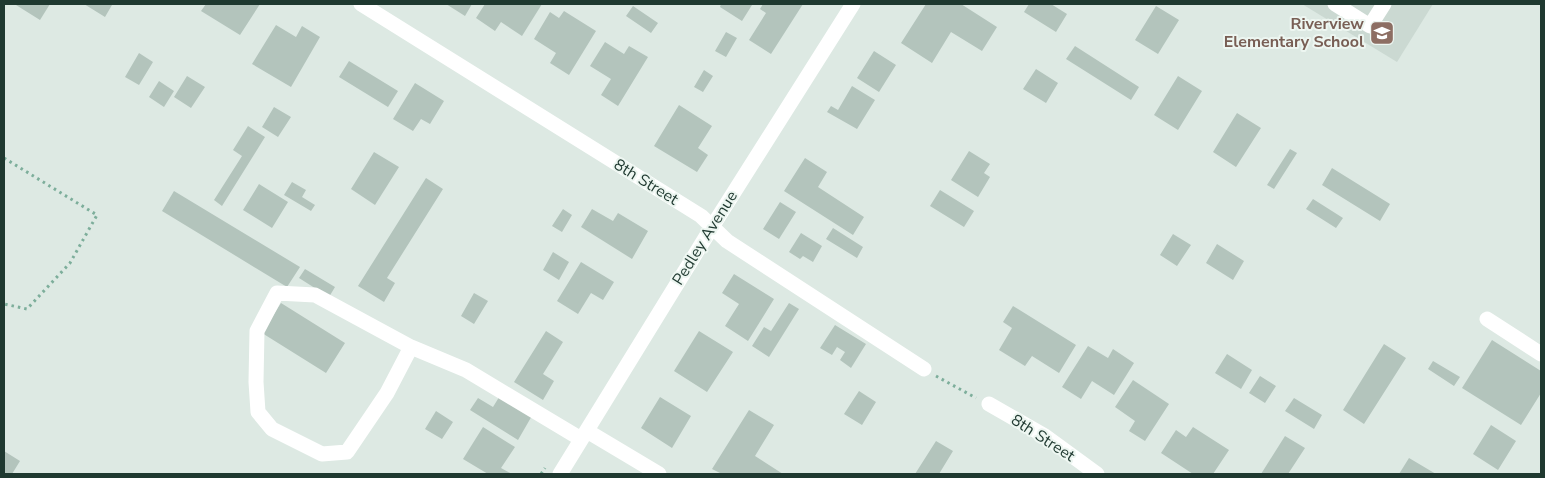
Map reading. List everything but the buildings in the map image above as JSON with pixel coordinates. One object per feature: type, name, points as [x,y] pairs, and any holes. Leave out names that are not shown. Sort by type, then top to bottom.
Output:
[{"type":"street","name":"8th Street","points":[[361,4],[701,216],[727,241],[924,369]]},
{"type":"street","name":"Pedley Avenue","points":[[560,474],[712,227],[853,4]]},
{"type":"street","points":[[1335,4],[1370,26],[1384,4]]},
{"type":"street","points":[[412,347],[387,393],[347,452],[322,454],[272,429],[258,412],[256,382],[257,331],[278,292],[315,296],[412,347],[466,370],[584,435],[660,474]]},
{"type":"street","points":[[1487,319],[1541,354]]},
{"type":"street","name":"8th Street","points":[[989,404],[1046,436],[1097,474]]},
{"type":"path","points":[[4,158],[97,215],[70,263],[27,309],[4,304]]},
{"type":"path","points":[[924,369],[989,404]]},
{"type":"shaded area","name":"Riverview Elementary School","points":[[1302,4],[1433,4],[1397,62]]},
{"type":"place","name":"Riverview Elementary School","points":[[1382,33]]}]
